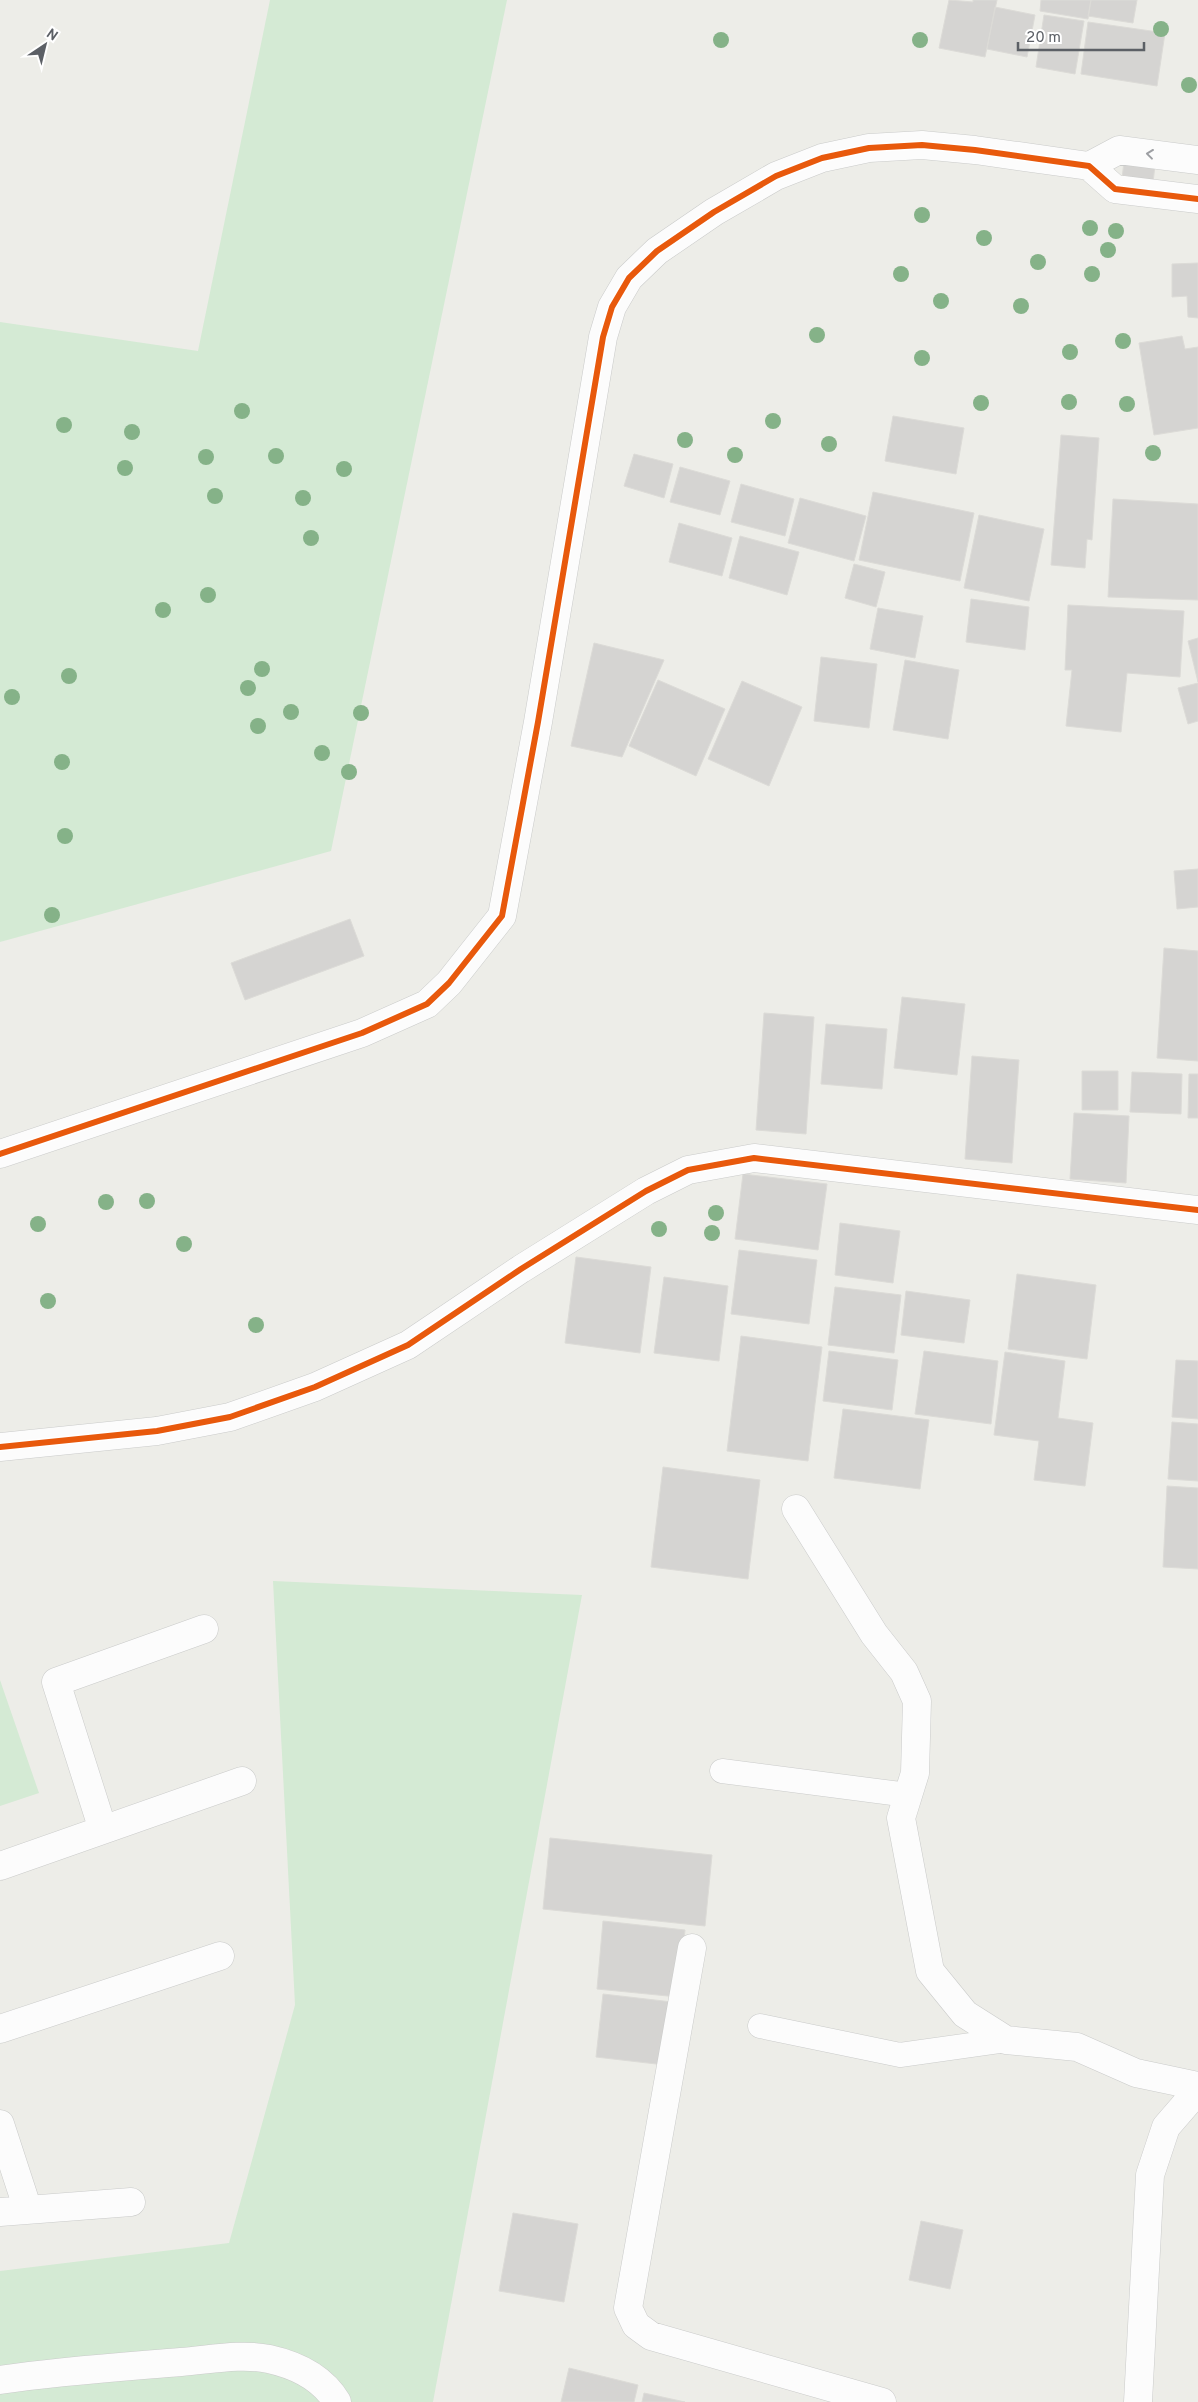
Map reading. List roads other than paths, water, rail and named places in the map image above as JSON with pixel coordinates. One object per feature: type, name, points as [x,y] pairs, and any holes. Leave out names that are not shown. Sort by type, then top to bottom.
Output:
[{"type":"street","points":[[0,1154],[362,1033],[396,1019],[427,1004],[449,983],[502,916],[538,722],[603,337],[612,307],[629,278],[657,251],[714,212],[776,176],[822,158],[869,148],[922,145],[975,150],[1088,166],[1115,189],[1198,199]]},
{"type":"street","points":[[1088,166],[1119,150],[1198,160]]},
{"type":"street","points":[[0,1447],[157,1431],[230,1417],[315,1387],[408,1345],[578,1232],[646,1191],[688,1170],[754,1158],[1198,1210]]},
{"type":"street","points":[[796,1509],[874,1634],[904,1672],[918,1701],[915,1773],[901,1818],[930,1971],[965,2014],[1006,2040],[1077,2047],[1136,2072],[1198,2088],[1166,2127],[1150,2175],[1138,2402]]},
{"type":"street","points":[[103,1830],[56,1682],[204,1629]]},
{"type":"street","points":[[0,1866],[242,1781]]},
{"type":"street","points":[[692,1948],[628,2308],[636,2325],[651,2336],[882,2402]]},
{"type":"street","points":[[0,2030],[220,1956]]},
{"type":"street","points":[[0,2124],[28,2210]]},
{"type":"street","points":[[0,2212],[131,2202]]},
{"type":"street","points":[[0,2380],[44,2373],[253,2358],[292,2365],[312,2376],[328,2389],[337,2402]]},
{"type":"lane","points":[[722,1772],[908,1795]]},
{"type":"lane","points":[[760,2026],[900,2055],[1006,2040]]}]
